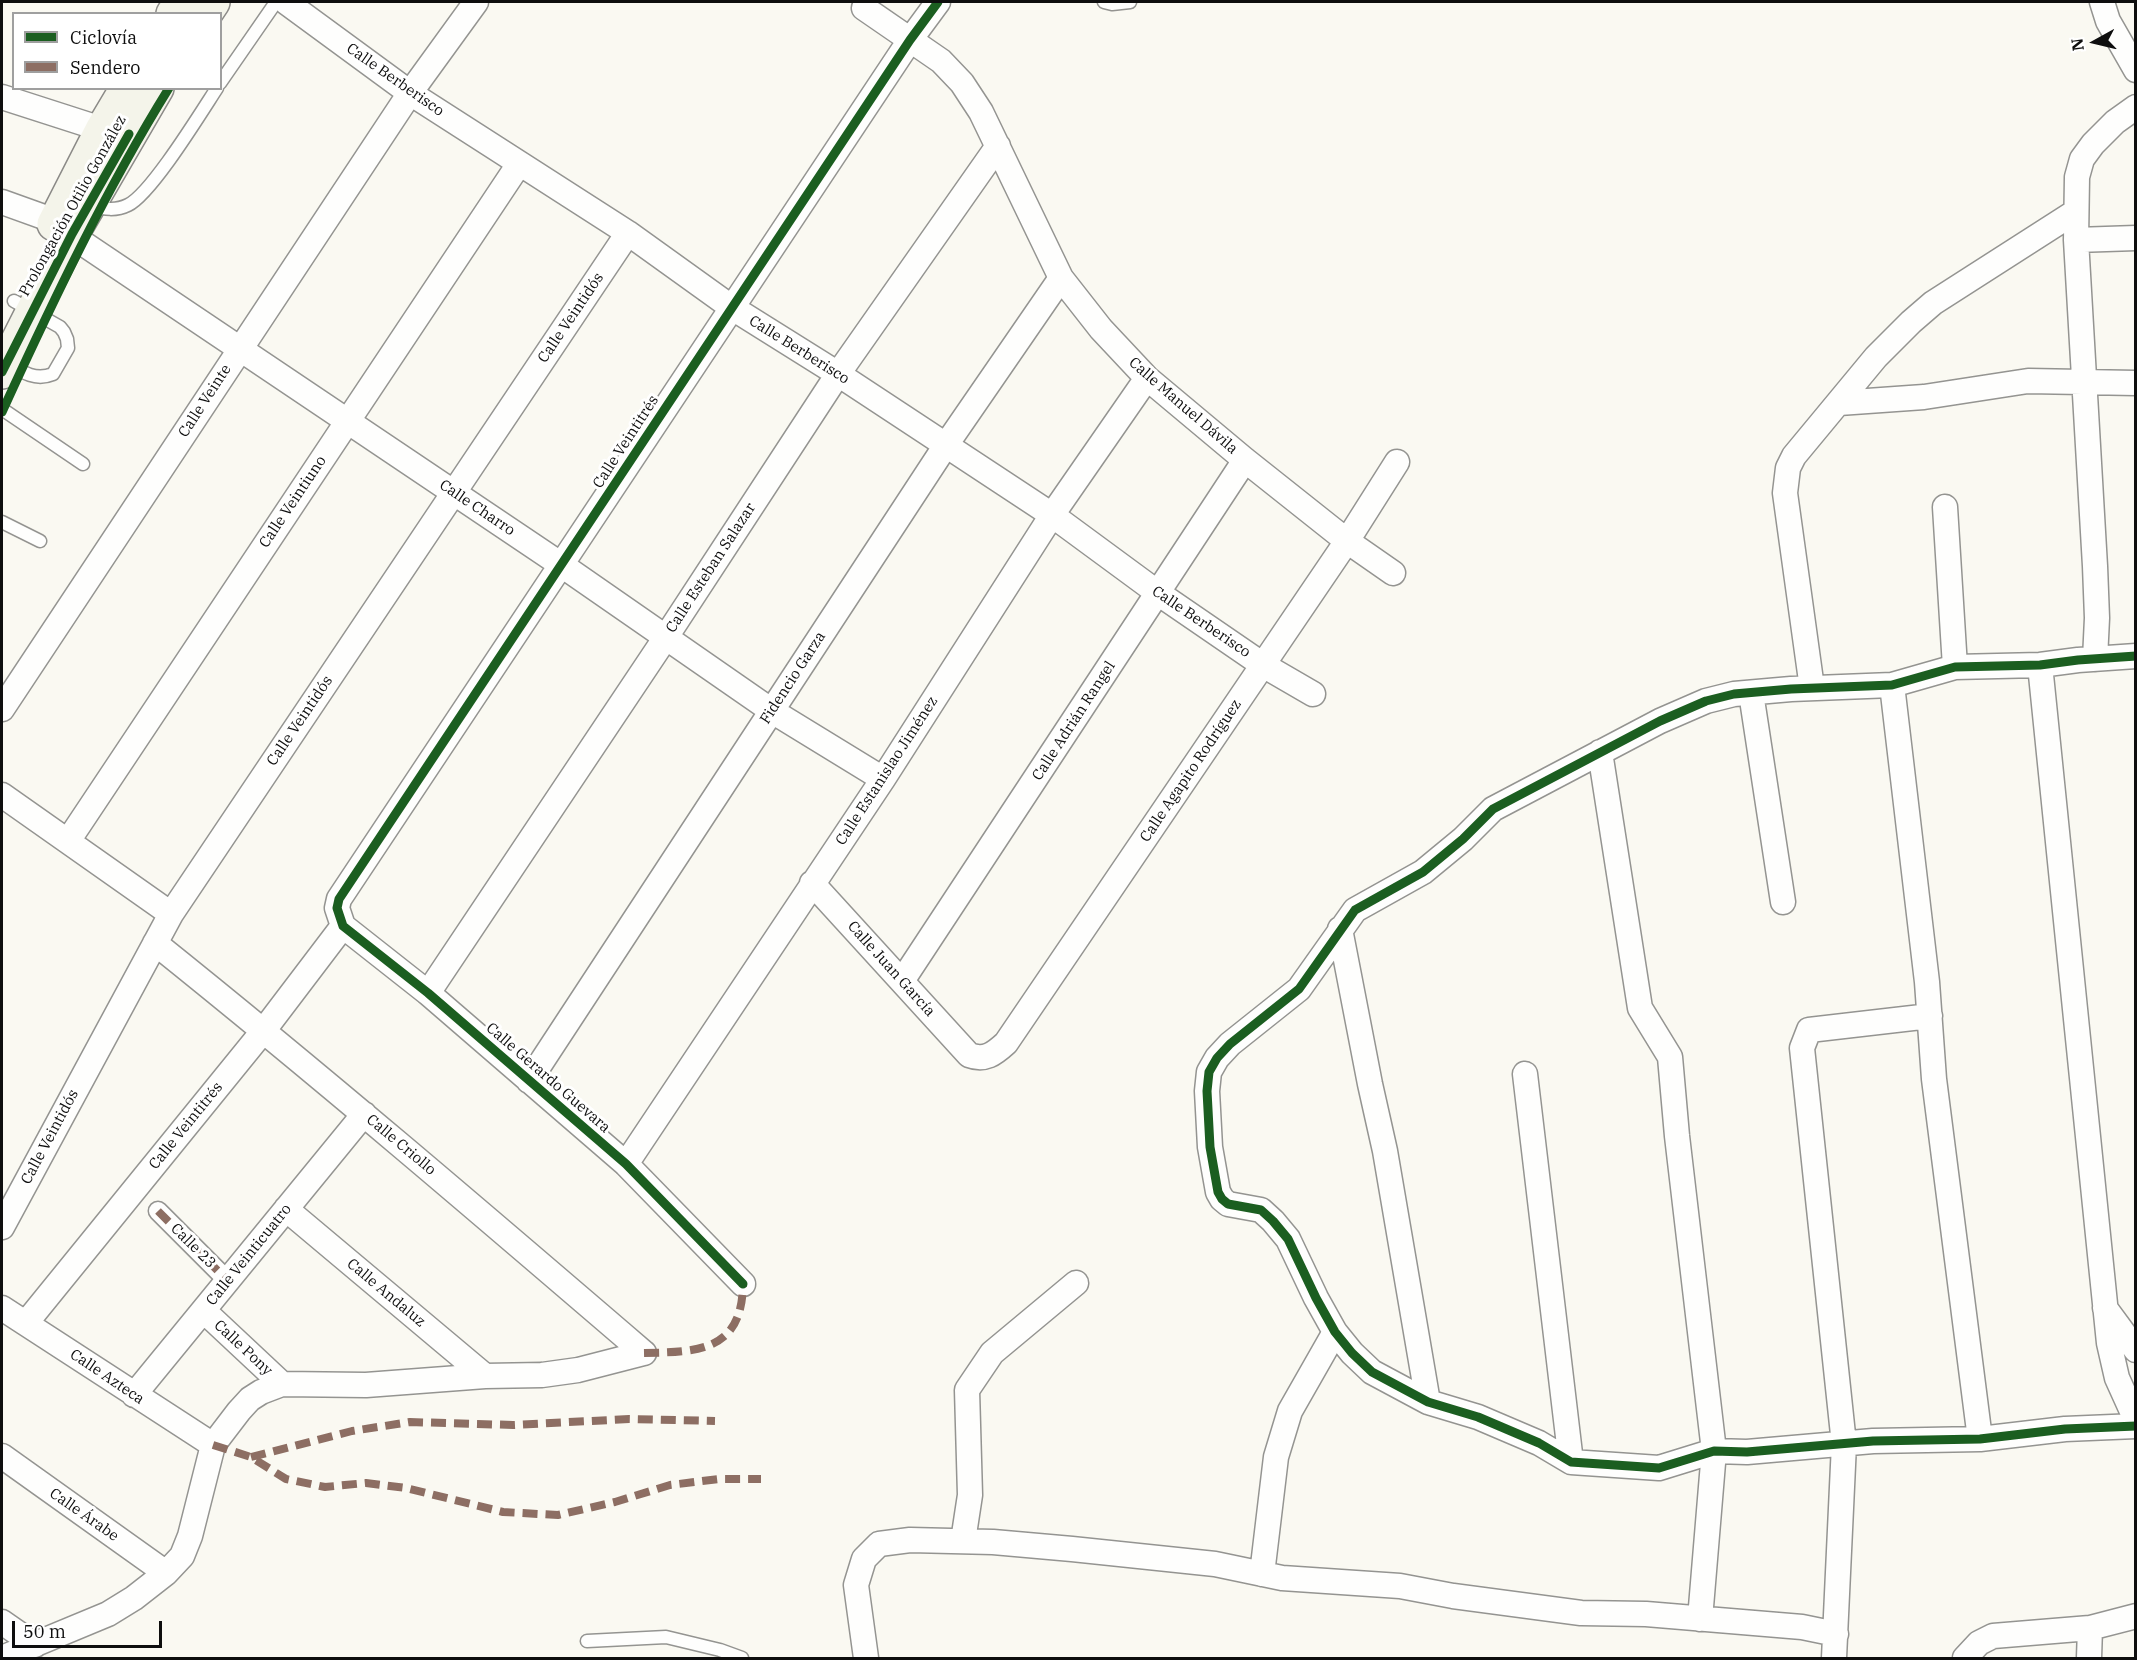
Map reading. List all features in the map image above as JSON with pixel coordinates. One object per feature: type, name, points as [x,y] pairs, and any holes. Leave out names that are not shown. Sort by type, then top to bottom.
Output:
[{"type":"main road","name":"Prolongación Otilio González","points":[[3,364],[16,313],[115,133],[126,90]]},
{"type":"main road","name":"Prolongación Otilio González","points":[[115,133],[155,90]]},
{"type":"street","name":"Calle Berberisco","points":[[286,2],[410,93],[628,233],[731,307],[838,374],[1052,515],[1158,593],[1263,665],[1313,694]]},
{"type":"street","name":"Calle Veinte","points":[[2,709],[410,93],[476,2]]},
{"type":"street","name":"Calle Veintitrés","points":[[26,1323],[264,1030],[343,926],[337,908],[339,899],[563,566],[731,307],[910,40],[938,2]]},
{"type":"street","points":[[2102,2],[2108,21],[2136,70]]},
{"type":"street","name":"Calle Manuel Dávila","points":[[864,8],[941,61],[962,83],[981,112],[1026,209],[1062,278],[1101,329],[1147,378],[1245,460],[1347,541],[1393,573]]},
{"type":"street","points":[[2,97],[115,133]]},
{"type":"street","points":[[2095,659],[2096,566],[2076,240],[2077,177],[2082,159],[2093,144],[2115,122],[2136,106]]},
{"type":"street","name":"Calle Esteban Salazar","points":[[428,993],[666,637],[838,374],[998,146]]},
{"type":"street","name":"Calle Veintiuno","points":[[68,841],[519,164]]},
{"type":"street","name":"Calle Charro","points":[[2,202],[71,214],[239,349],[563,566],[772,711],[883,779]]},
{"type":"street","points":[[1812,688],[1785,493],[1786,478],[1794,456],[1876,357],[1911,322],[1933,303],[2075,212]]},
{"type":"street","name":"Calle Veintidós","points":[[2,1227],[171,914],[628,233]]},
{"type":"street","points":[[2076,240],[2136,238]]},
{"type":"street","name":"Fidencio Garza","points":[[529,1081],[946,445],[1062,278]]},
{"type":"street","name":"Calle Estanislao Jiménez","points":[[626,1164],[883,779],[1052,515],[1147,378]]},
{"type":"street","points":[[1839,403],[1924,398],[2028,381],[2136,382]]},
{"type":"street","name":"Calle Adrián Rangel","points":[[902,981],[1245,460]]},
{"type":"street","name":"Calle Agapito Rodríguez","points":[[969,1055],[978,1059],[988,1057],[1006,1043],[1347,541],[1397,462]]},
{"type":"street","points":[[1945,507],[1955,667]]},
{"type":"street","points":[[2136,656],[2040,666],[1955,667],[1892,685],[1750,693],[1706,701],[1660,721],[1493,809],[1463,839],[1423,872],[1355,910],[1299,989],[1230,1044],[1217,1058],[1209,1072],[1207,1091],[1210,1147],[1218,1192],[1222,1200],[1261,1210],[1273,1221],[1288,1239],[1335,1332],[1353,1353],[1372,1372],[1428,1402],[1478,1417],[1539,1443],[1571,1462],[1659,1468],[1714,1451],[1747,1452],[1873,1441],[1980,1440],[2065,1429],[2136,1426]]},
{"type":"street","points":[[2040,666],[2109,1344],[2117,1378],[2136,1420]]},
{"type":"street","points":[[1892,685],[1930,1016],[1934,1078],[1980,1440]]},
{"type":"street","points":[[1750,693],[1783,903]]},
{"type":"street","points":[[1600,753],[1640,1008],[1670,1057],[1677,1136],[1714,1451],[1700,1618]]},
{"type":"street","points":[[2,795],[171,914]]},
{"type":"street","name":"Calle Juan García","points":[[812,883],[969,1055]]},
{"type":"street","name":"Calle Gerardo Guevara","points":[[343,926],[428,993],[626,1164],[743,1284]]},
{"type":"street","points":[[1340,929],[1385,1151],[1428,1402]]},
{"type":"street","name":"Calle Criollo","points":[[155,943],[264,1030],[644,1353],[578,1370],[542,1375],[485,1376]]},
{"type":"street","points":[[1834,1659],[1844,1444],[1802,1048],[1809,1030],[1930,1016]]},
{"type":"street","points":[[1525,1074],[1571,1462]]},
{"type":"street","name":"Calle Veinticuatro","points":[[134,1395],[364,1114]]},
{"type":"street","name":"Calle Andaluz","points":[[286,1209],[485,1376]]},
{"type":"street","name":"Calle 23","points":[[158,1211],[227,1280]]},
{"type":"street","points":[[963,1541],[969,1495],[967,1390],[992,1353],[1076,1282]]},
{"type":"street","name":"Calle Azteca","points":[[2,1308],[213,1445]]},
{"type":"street","points":[[2105,1308],[2136,1350]]},
{"type":"street","name":"Calle Pony","points":[[204,1311],[282,1384]]},
{"type":"street","points":[[1262,1574],[1276,1457],[1290,1411],[1335,1332]]},
{"type":"street","points":[[2,1658],[108,1614],[134,1598],[166,1573],[182,1556],[190,1536],[213,1445],[239,1411],[250,1399],[261,1392],[282,1384],[366,1385],[485,1376]]},
{"type":"street","name":"Calle Árabe","points":[[2,1456],[166,1573]]},
{"type":"street","points":[[866,1659],[856,1585],[864,1559],[879,1544],[910,1540],[1038,1546],[1215,1564],[1282,1578],[1400,1586],[1453,1596],[1581,1613],[1700,1618],[1802,1627],[1836,1634]]},
{"type":"street","points":[[1965,1659],[1978,1643],[1993,1636],[2090,1628],[2136,1616]]},
{"type":"street","points":[[2,1622],[35,1645]]},
{"type":"street","points":[[2089,1659],[2090,1628]]},
{"type":"lane","points":[[222,81],[276,2]]},
{"type":"lane","points":[[1104,2],[1112,4],[1130,2]]},
{"type":"lane","points":[[71,214],[120,208],[140,197],[216,90]]},
{"type":"lane","points":[[3,364],[40,378],[53,374],[68,348],[67,339],[60,327],[16,313]]},
{"type":"lane","points":[[2,409],[83,464]]},
{"type":"lane","points":[[2,522],[40,541]]},
{"type":"lane","points":[[587,1641],[666,1638],[720,1650],[742,1659]]},
{"type":"marked path","points":[[158,1211],[227,1280]]},
{"type":"marked path","points":[[644,1353],[699,1348],[714,1343],[726,1335],[735,1323],[741,1306],[743,1284]]},
{"type":"marked path","points":[[251,1457],[352,1431],[410,1422],[513,1425],[629,1419],[715,1421]]},
{"type":"marked path","points":[[213,1445],[251,1457],[286,1479],[325,1487],[366,1483],[406,1488],[503,1512],[558,1515],[615,1502],[670,1485],[719,1479],[761,1479]]},
{"type":"cycle path","points":[[743,1284],[626,1164],[428,993],[343,926],[337,908],[339,899],[910,40],[938,2]]},
{"type":"cycle path","points":[[2,412],[101,207],[168,90]]},
{"type":"cycle path","points":[[2,372],[72,234],[129,134]]},
{"type":"cycle path","points":[[2136,656],[2040,665],[1955,667],[1892,685],[1734,694],[1706,701],[1660,721],[1493,809],[1463,839],[1423,872],[1355,910],[1299,989],[1230,1044],[1217,1058],[1209,1072],[1207,1091],[1210,1147],[1218,1192],[1228,1204],[1261,1210],[1288,1239],[1335,1332],[1352,1353],[1372,1372],[1428,1402],[1478,1417],[1539,1443],[1571,1462],[1659,1468],[1714,1451],[1747,1452],[1873,1441],[1980,1439],[2065,1429],[2136,1426]]}]
